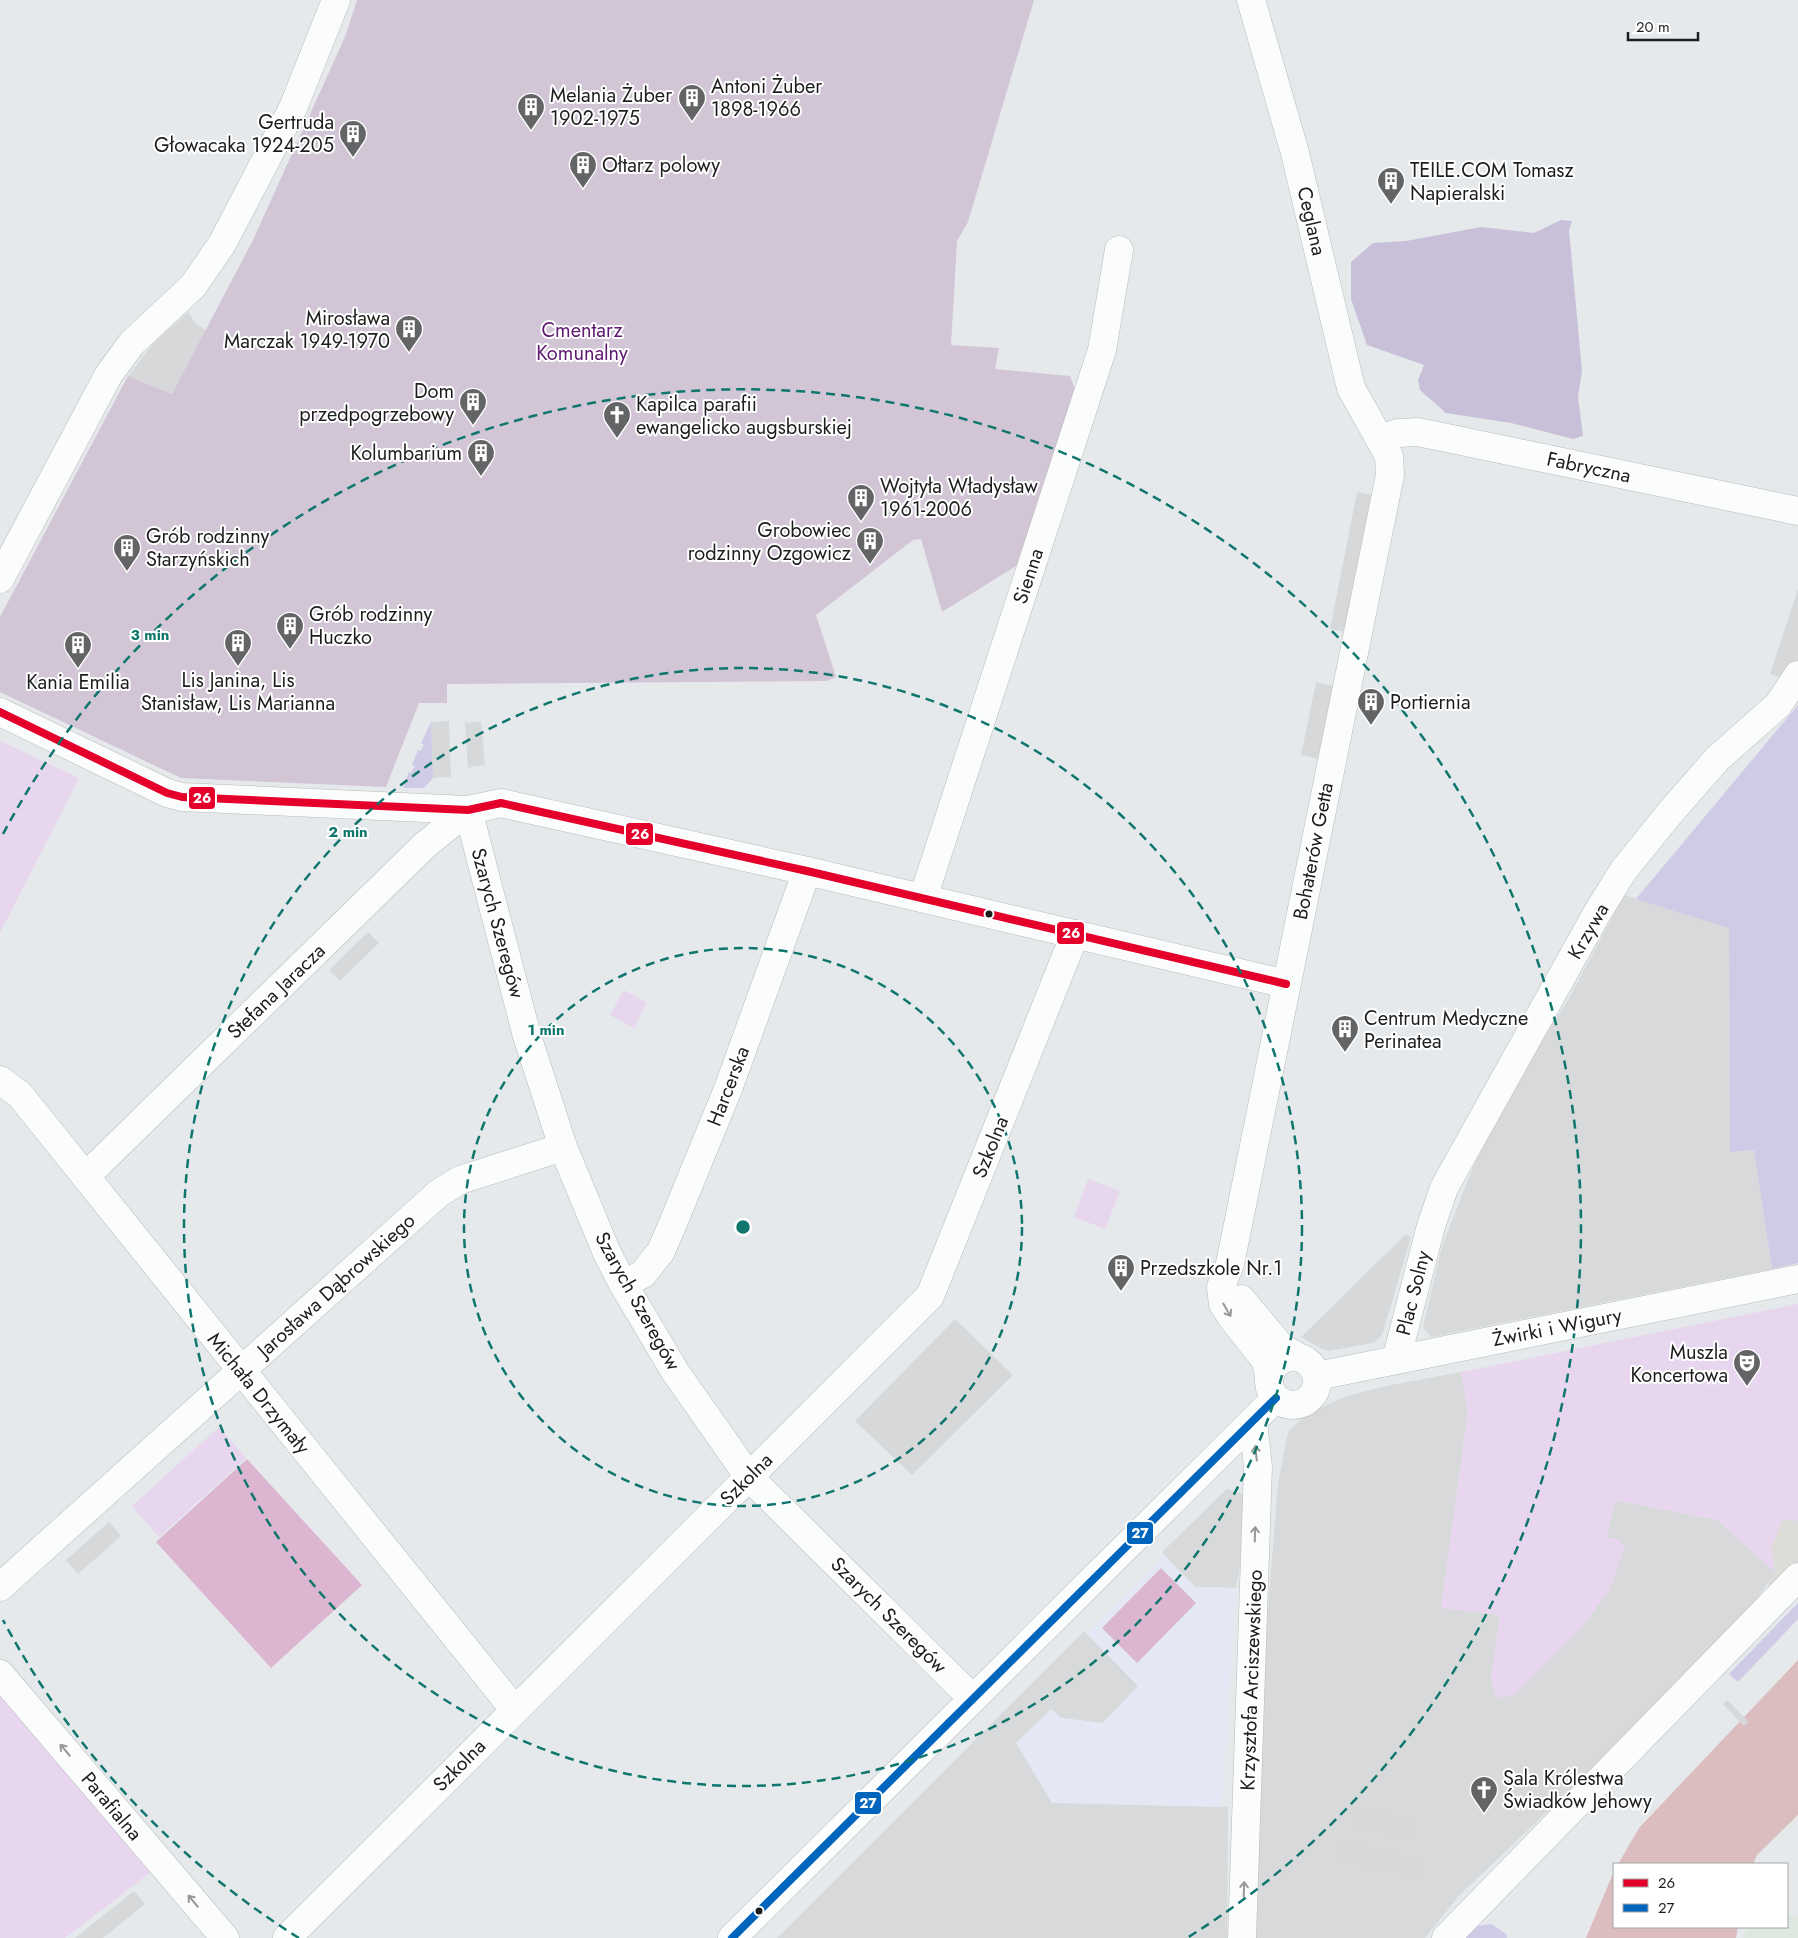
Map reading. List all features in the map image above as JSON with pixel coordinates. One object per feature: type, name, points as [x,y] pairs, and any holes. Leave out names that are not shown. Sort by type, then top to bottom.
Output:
[{"type":"street","points":[[0,579],[110,374],[132,343],[193,286],[222,244],[293,108],[336,0]]},
{"type":"street","name":"Ceglana","points":[[1251,0],[1295,153],[1351,388],[1380,439]]},
{"type":"street","name":"Sienna","points":[[922,898],[1102,350],[1119,250]]},
{"type":"street","name":"Fabryczna","points":[[1380,439],[1398,433],[1418,432],[1798,511]]},
{"type":"street","name":"Bohaterów Getta","points":[[1272,1388],[1266,1361],[1223,1304],[1221,1287],[1230,1264],[1390,475],[1389,456],[1380,439]]},
{"type":"street","name":"Krzywa","points":[[1431,1226],[1444,1188],[1596,915],[1624,871],[1658,827],[1717,759],[1778,705],[1798,675]]},
{"type":"street","points":[[0,712],[167,793],[182,798],[468,810],[501,803],[807,871],[1286,984]]},
{"type":"street","name":"Szarych Szeregów","points":[[468,810],[527,1036],[563,1147],[623,1284],[676,1373],[718,1436],[748,1476],[972,1698]]},
{"type":"street","name":"Stefana Jaracza","points":[[86,1176],[424,846],[468,810]]},
{"type":"street","name":"Harcerska","points":[[623,1284],[643,1274],[661,1251],[728,1089],[807,871]]},
{"type":"street","name":"Szkolna","points":[[287,1938],[514,1709],[930,1296],[1075,934]]},
{"type":"street","name":"Michała Drzymały","points":[[0,1080],[20,1095],[514,1709]]},
{"type":"street","name":"Jarosława Dąbrowskiego","points":[[0,1587],[449,1185],[563,1147]]},
{"type":"street","name":"Plac Solny","points":[[1396,1360],[1431,1226]]},
{"type":"street","name":"Bohaterów Getta","points":[[1230,1264],[1236,1289],[1246,1306],[1282,1348],[1297,1356]]},
{"type":"street","name":"Żwirki i Wigury","points":[[1317,1376],[1798,1279]]},
{"type":"street","points":[[732,1938],[972,1698],[1253,1422],[1272,1388],[1276,1364],[1282,1359],[1297,1356],[1310,1363],[1317,1376],[1315,1392],[1304,1402],[1290,1405],[1272,1388]]},
{"type":"street","name":"Krzysztofa Arciszewskiego","points":[[1242,1938],[1258,1467],[1253,1422]]},
{"type":"street","points":[[1446,1938],[1798,1577]]},
{"type":"street","name":"Parafialna","points":[[0,1674],[225,1938]]},
{"type":"shaded area","points":[[1561,220],[1572,221],[1569,230],[1582,371],[1578,397],[1583,436],[1573,439],[1511,423],[1446,413],[1420,390],[1418,380],[1424,365],[1367,345],[1351,299],[1351,262],[1373,243],[1406,241],[1481,227],[1534,233]]},
{"type":"shaded area","points":[[188,312],[196,324],[206,330],[172,394],[128,376],[152,345]]},
{"type":"shaded area","points":[[1357,492],[1373,495],[1346,632],[1330,629]]},
{"type":"shaded area","points":[[1798,589],[1798,683],[1770,674]]},
{"type":"shaded area","points":[[1316,682],[1335,686],[1320,759],[1301,755]]},
{"type":"shaded area","points":[[1798,705],[1798,1263],[1772,1269],[1754,1150],[1730,1152],[1729,928],[1636,899]]},
{"type":"shaded area","points":[[465,720],[467,723],[481,721],[485,765],[468,769]]},
{"type":"shaded area","points":[[449,721],[451,777],[433,778],[431,722]]},
{"type":"shaded area","points":[[431,722],[433,778],[424,788],[403,788],[409,772],[411,773],[415,766],[412,765],[418,750],[421,751],[424,745],[421,743]]},
{"type":"shaded area","points":[[0,741],[79,778],[0,933]]},
{"type":"shaded area","points":[[1624,895],[1729,927],[1730,1152],[1754,1150],[1772,1269],[1431,1337],[1423,1328],[1442,1246],[1474,1165],[1529,1059],[1567,1002]]},
{"type":"shaded area","points":[[368,932],[379,943],[340,981],[329,970]]},
{"type":"shaded area","points":[[624,990],[647,1003],[634,1028],[610,1015]]},
{"type":"shaded area","points":[[1088,1179],[1120,1191],[1105,1229],[1074,1217]]},
{"type":"shaded area","points":[[1406,1234],[1411,1237],[1383,1332],[1375,1342],[1329,1351],[1301,1337]]},
{"type":"shaded area","points":[[1798,1304],[1798,1554],[1775,1572],[1717,1520],[1615,1500],[1607,1537],[1619,1540],[1625,1547],[1610,1589],[1584,1625],[1516,1693],[1502,1698],[1496,1696],[1491,1680],[1500,1615],[1441,1608],[1468,1412],[1461,1372]]},
{"type":"shaded area","points":[[955,1319],[1013,1375],[912,1475],[855,1421]]},
{"type":"shaded area","points":[[1461,1372],[1468,1412],[1441,1608],[1500,1615],[1491,1680],[1619,1540],[1607,1538],[1614,1500],[1717,1520],[1775,1572],[1757,1599],[1607,1754],[1459,1896],[1425,1938],[1255,1938],[1266,1635],[1278,1483],[1288,1432],[1305,1415],[1344,1397],[1381,1387]]},
{"type":"shaded area","points":[[219,1427],[246,1458],[159,1537],[132,1506]]},
{"type":"shaded area","points":[[247,1459],[362,1585],[271,1668],[156,1542]]},
{"type":"shaded area","points":[[1227,1489],[1245,1495],[1240,1567],[1236,1588],[1195,1587],[1162,1552]]},
{"type":"shaded area","points":[[1783,1519],[1798,1521],[1798,1595],[1779,1595],[1767,1583],[1775,1572],[1771,1549]]},
{"type":"shaded area","points":[[109,1522],[121,1536],[78,1574],[66,1560]]},
{"type":"shaded area","points":[[1164,1555],[1195,1587],[1236,1588],[1222,1807],[1052,1803],[1016,1743],[1051,1709],[1061,1718],[1103,1723],[1138,1686],[1086,1633]]},
{"type":"shaded area","points":[[1161,1568],[1196,1603],[1137,1663],[1102,1628]]},
{"type":"shaded area","points":[[1798,1603],[1798,1619],[1738,1682],[1729,1674]]},
{"type":"shaded area","points":[[1084,1631],[1138,1686],[1103,1723],[1061,1718],[1052,1802],[1228,1807],[1227,1938],[777,1938]]},
{"type":"shaded area","points":[[1798,1660],[1798,1815],[1757,1855],[1753,1863],[1619,1863],[1639,1828]]},
{"type":"shaded area","points":[[0,1694],[151,1872],[65,1938],[0,1938]]},
{"type":"shaded area","points":[[1359,1810],[1412,1821],[1409,1836],[1356,1825]]},
{"type":"shaded area","points":[[1345,1844],[1423,1861],[1420,1876],[1341,1859]]},
{"type":"shaded area","points":[[1613,1873],[1613,1928],[1738,1928],[1736,1938],[1586,1938]]},
{"type":"shaded area","points":[[134,1891],[145,1904],[103,1938],[75,1938]]},
{"type":"shaded area","points":[[1788,1915],[1798,1918],[1798,1938],[1743,1938],[1747,1928],[1788,1928]]},
{"type":"shaded area","points":[[1491,1924],[1506,1934],[1507,1938],[1463,1938],[1476,1926]]},
{"type":"green space","name":"Cmentarz Komunalny","points":[[357,0],[1034,0],[968,222],[957,241],[951,345],[999,348],[995,369],[1070,376],[1077,394],[1021,563],[942,612],[921,539],[913,540],[816,615],[836,677],[827,681],[447,684],[447,703],[419,703],[386,787],[181,778],[0,692],[0,617],[128,376],[172,394],[253,240],[345,37]]},
{"type":"pier","points":[[1727,1700],[1749,1722],[1744,1726],[1723,1704]]},
{"type":"transit line","name":"26","points":[[0,712],[167,793],[182,797],[468,810],[501,803],[807,871],[1286,984]]},
{"type":"transit line","name":"27","points":[[732,1938],[1276,1398]]},
{"type":"place","name":"Antoni Żuber 1898-1966","points":[[692,122]]},
{"type":"place","name":"Melania Żuber 1902-1975","points":[[531,131]]},
{"type":"place","name":"Gertruda Głowacaka 1924-205","points":[[353,158]]},
{"type":"place","name":"Ołtarz polowy","points":[[583,189]]},
{"type":"place","name":"TEILE.COM Tomasz Napieralski","points":[[1391,205]]},
{"type":"place","name":"Mirosława Marczak 1949-1970","points":[[409,353]]},
{"type":"place","name":"Dom przedpogrzebowy","points":[[473,426]]},
{"type":"place","name":"Kapilca parafii ewangelicko augsburskiej","points":[[617,439]]},
{"type":"place","name":"Kolumbarium","points":[[481,477]]},
{"type":"place","name":"Wojtyła Władysław 1961-2006","points":[[861,522]]},
{"type":"place","name":"Grobowiec rodzinny Ozgowicz","points":[[870,565]]},
{"type":"place","name":"Grób rodzinny Starzyńskich","points":[[127,572]]},
{"type":"place","name":"Grób rodzinny Huczko","points":[[290,650]]},
{"type":"place","name":"Lis Janina, Lis Stanisław, Lis Marianna","points":[[238,667]]},
{"type":"place","name":"Kania Emilia","points":[[78,669]]},
{"type":"place","name":"Portiernia","points":[[1371,726]]},
{"type":"place","name":"Centrum Medyczne Perinatea","points":[[1345,1053]]},
{"type":"place","name":"Przedszkole Nr.1","points":[[1121,1292]]},
{"type":"place","name":"Muszla Koncertowa","points":[[1747,1387]]},
{"type":"place","name":"Sala Królestwa Świadków Jehowy","points":[[1484,1814]]}]
